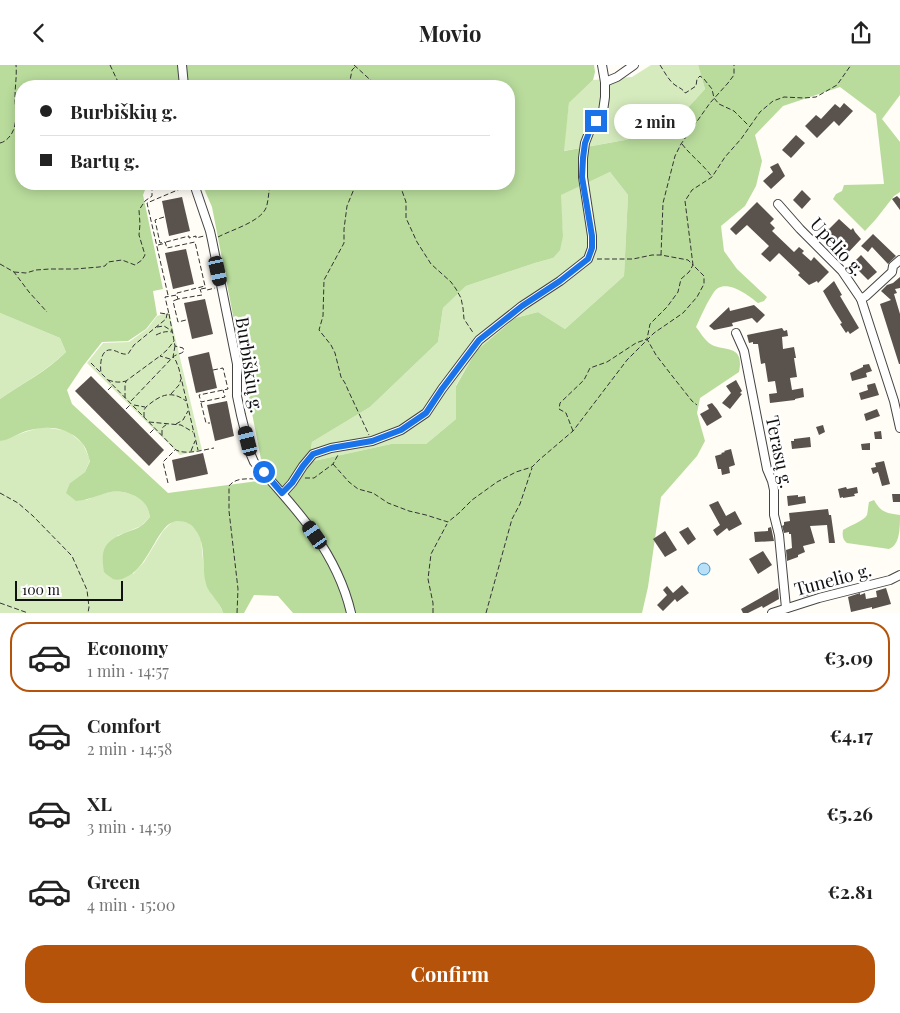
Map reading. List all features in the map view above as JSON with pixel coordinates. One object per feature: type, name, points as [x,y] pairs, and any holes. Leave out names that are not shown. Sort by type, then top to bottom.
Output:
[{"type":"street","points":[[182,65],[183,80]]},
{"type":"street","points":[[282,493],[292,483],[313,454],[331,448],[372,441],[401,430],[426,413],[479,340],[522,306],[560,281],[588,259],[592,248],[592,236],[582,177],[583,158],[585,143],[590,130],[603,111],[605,82],[602,65]]},
{"type":"street","points":[[605,82],[617,77],[634,65]]},
{"type":"street","name":"Burbiškių g.","points":[[195,190],[211,237],[237,365],[241,415],[251,455],[254,461],[306,521],[325,549],[340,578],[351,613]]},
{"type":"street","name":"Upelio g.","points":[[778,204],[842,271],[861,299],[894,401],[900,428]]},
{"type":"street","points":[[861,299],[892,272],[893,266],[900,260]]},
{"type":"street","name":"Terasų g.","points":[[736,333],[744,351],[767,469],[774,490],[774,515],[779,535],[786,608]]},
{"type":"street","name":"Tunelio g.","points":[[772,613],[890,580],[900,575]]},
{"type":"path","points":[[16,65],[17,80]]},
{"type":"path","points":[[110,65],[117,80]]},
{"type":"path","points":[[660,65],[670,80],[683,90],[684,93],[696,86],[700,76],[712,89],[714,98],[719,104],[734,111],[750,127]]},
{"type":"path","points":[[661,255],[663,203],[675,156],[681,144],[714,98],[734,75],[734,65]]},
{"type":"path","points":[[697,405],[656,355],[647,339],[650,324],[667,307],[678,292],[681,279],[689,272],[693,265],[685,201],[692,190],[712,177],[724,157],[741,139],[760,112],[773,101],[784,97],[816,97],[837,85],[851,65]]},
{"type":"path","points":[[350,80],[352,70],[355,66],[370,80]]},
{"type":"path","points":[[0,143],[4,143],[12,135],[15,126],[15,95]]},
{"type":"path","points":[[681,144],[712,177]]},
{"type":"path","points":[[0,264],[14,271],[26,273],[36,270],[99,267],[108,262],[122,260],[134,265],[142,260],[145,255],[139,235],[139,210],[145,201],[152,196],[152,190]]},
{"type":"path","points":[[168,297],[147,203],[178,190]]},
{"type":"path","points":[[157,245],[189,236],[189,238],[196,236],[196,238],[211,237],[234,230],[263,213],[269,190]]},
{"type":"path","points":[[354,190],[347,206],[344,243],[324,279],[323,316],[319,330],[332,345],[341,377],[372,441]]},
{"type":"path","points":[[402,190],[406,203],[406,218],[418,242],[431,264],[456,289],[461,298],[464,319],[479,340]]},
{"type":"path","points":[[164,217],[155,219],[160,243],[166,243]]},
{"type":"path","points":[[189,238],[190,243]]},
{"type":"path","points":[[166,243],[167,248],[195,242],[205,287],[200,289]]},
{"type":"path","points":[[486,613],[512,519],[520,504],[532,467],[573,431],[627,360],[654,333],[683,313],[697,297],[704,284],[704,275],[688,260],[661,255],[633,259],[588,259]]},
{"type":"path","points":[[14,271],[47,312]]},
{"type":"path","points":[[172,358],[175,341],[165,297],[177,295],[177,293],[221,287]]},
{"type":"path","points":[[186,320],[178,322],[173,301],[202,295],[200,289]]},
{"type":"path","points":[[177,295],[178,299]]},
{"type":"path","points":[[160,313],[168,314]]},
{"type":"path","points":[[101,373],[100,363],[104,353],[112,350],[128,354],[134,345],[166,319],[168,314]]},
{"type":"path","points":[[157,327],[164,326],[173,332]]},
{"type":"path","points":[[156,335],[173,332]]},
{"type":"path","points":[[573,431],[566,413],[559,409],[560,403],[584,381],[590,368],[607,362],[636,343],[647,339]]},
{"type":"path","points":[[107,379],[121,383],[126,381],[167,350],[175,341]]},
{"type":"path","points":[[126,409],[176,354],[183,353],[183,348],[175,346]]},
{"type":"path","points":[[160,355],[176,361],[182,379],[198,450]]},
{"type":"path","points":[[91,363],[176,450],[190,452],[214,448]]},
{"type":"path","points":[[214,370],[223,368],[228,389],[223,391]]},
{"type":"path","points":[[144,418],[146,407],[165,395],[170,394],[182,379]]},
{"type":"path","points":[[125,398],[126,381]]},
{"type":"path","points":[[108,390],[113,385]]},
{"type":"path","points":[[201,402],[225,397],[223,391]]},
{"type":"path","points":[[210,423],[206,423],[199,395],[229,391]]},
{"type":"path","points":[[170,394],[187,401]]},
{"type":"path","points":[[131,404],[146,407]]},
{"type":"path","points":[[174,424],[183,420],[189,410]]},
{"type":"path","points":[[148,422],[181,425],[194,433]]},
{"type":"path","points":[[162,436],[162,428],[168,424]]},
{"type":"path","points":[[150,433],[155,428]]},
{"type":"path","points":[[190,452],[196,441]]},
{"type":"path","points":[[168,483],[163,462],[176,450]]},
{"type":"path","points":[[296,477],[314,478],[333,464],[340,453]]},
{"type":"path","points":[[333,464],[358,489],[373,493],[394,506],[448,523]]},
{"type":"path","points":[[433,613],[434,603],[428,579],[431,553],[448,523],[472,500],[497,482],[516,472],[532,467]]},
{"type":"path","points":[[237,613],[238,589],[229,511],[229,486],[234,481],[258,479]]},
{"type":"path","points":[[0,493],[18,503],[33,516],[72,556],[87,590],[88,613]]},
{"type":"path","points":[[0,603],[28,613]]},
{"type":"green space","points":[[0,65],[594,65],[593,80],[569,103],[564,151],[625,140],[674,123],[705,89],[698,65],[900,65],[900,95],[882,119],[900,142],[900,192],[894,196],[865,231],[833,199],[836,194],[842,191],[844,185],[884,184],[876,114],[840,87],[783,106],[755,135],[762,161],[756,186],[745,206],[721,226],[724,251],[737,269],[767,297],[764,301],[758,303],[736,289],[724,286],[719,288],[709,300],[696,327],[709,343],[736,352],[739,356],[739,372],[700,398],[697,413],[705,441],[697,456],[661,497],[648,587],[642,613],[293,613],[278,596],[254,595],[244,613],[223,613],[206,584],[200,538],[192,526],[180,521],[173,522],[167,526],[146,558],[132,574],[121,579],[113,579],[104,572],[103,557],[106,546],[120,535],[138,528],[150,517],[144,502],[135,496],[119,491],[76,501],[66,493],[70,483],[85,472],[90,461],[83,445],[76,437],[63,430],[56,428],[34,429],[0,441],[0,399],[42,371],[66,352],[60,338],[0,313]],"holes":[[[15,80],[515,80],[515,190],[205,190],[212,207],[265,480],[168,493],[72,404],[67,390],[102,342],[128,341],[146,329],[157,315],[153,291],[163,289],[143,195],[145,190],[15,190]],[[610,172],[628,195],[624,276],[565,329],[538,312],[515,318],[476,351],[456,386],[456,419],[426,444],[391,444],[309,462],[312,442],[370,407],[438,342],[443,308],[466,286],[553,258],[560,250],[563,236],[561,195]]]},
{"type":"green space","points":[[651,65],[698,65],[705,89],[674,123],[625,140],[563,151],[569,103],[593,80],[632,77]]},
{"type":"green space","points":[[610,172],[628,195],[624,276],[565,329],[538,312],[514,318],[476,351],[456,385],[456,419],[426,444],[391,444],[309,462],[312,442],[370,407],[438,342],[443,308],[466,286],[553,258],[563,236],[560,195]]},
{"type":"green space","points":[[169,312],[202,450],[180,455],[87,363],[103,343],[129,342],[147,329],[157,316]]},
{"type":"green space","points":[[0,313],[60,338],[66,352],[42,371],[0,399]]},
{"type":"green space","points":[[43,427],[68,431],[83,444],[90,460],[85,472],[70,483],[86,500],[104,493],[116,491],[128,493],[146,504],[150,517],[141,526],[117,536],[133,574],[144,562],[163,531],[172,522],[181,521],[189,523],[197,531],[201,539],[204,571],[212,595],[218,601],[223,613],[0,613],[0,441]]},
{"type":"green space","points":[[874,500],[879,508],[885,512],[900,515],[897,540],[893,547],[889,549],[847,543],[843,538],[843,530],[865,517],[869,502]]},
{"type":"water","points":[[704,563],[710,569],[704,575],[698,569]]},
{"type":"building","points":[[844,103],[853,111],[839,126],[834,121],[817,138],[805,126],[816,115],[821,119],[835,104],[840,108]]},
{"type":"building","points":[[796,135],[805,143],[791,158],[782,150]]},
{"type":"building","points":[[778,163],[785,176],[771,189],[763,181],[773,172],[770,167]]},
{"type":"building","points":[[802,190],[811,199],[802,209],[793,200]]},
{"type":"building","points":[[897,196],[900,199],[900,210],[892,199]]},
{"type":"building","points":[[182,197],[190,231],[169,236],[162,201]]},
{"type":"building","points":[[757,202],[774,219],[770,223],[775,228],[772,231],[794,252],[799,247],[804,251],[802,253],[811,261],[814,257],[829,272],[818,283],[817,281],[809,285],[798,275],[800,273],[779,253],[770,262],[761,254],[769,246],[747,225],[736,235],[730,229]]},
{"type":"building","points":[[839,219],[851,230],[853,228],[861,239],[845,256],[832,238],[829,241],[822,234]]},
{"type":"building","points":[[873,234],[896,256],[888,264],[872,247],[868,252],[861,246]]},
{"type":"building","points":[[186,249],[194,284],[173,289],[165,253]]},
{"type":"building","points":[[861,255],[877,272],[868,280],[852,264]]},
{"type":"building","points":[[900,277],[900,288],[895,289],[897,293],[894,294],[900,314],[899,364],[880,304],[891,300],[881,291]]},
{"type":"building","points":[[834,281],[842,295],[840,296],[859,328],[850,334],[848,331],[846,333],[840,324],[842,323],[823,291]]},
{"type":"building","points":[[205,299],[213,334],[192,339],[184,303]]},
{"type":"building","points":[[754,305],[765,315],[757,323],[752,318],[732,323],[733,326],[714,330],[709,326],[729,307],[730,311]]},
{"type":"building","points":[[782,328],[784,331],[787,330],[788,336],[782,337],[783,349],[794,347],[796,358],[794,358],[797,377],[790,378],[792,390],[803,388],[804,397],[770,403],[769,394],[777,393],[775,381],[768,382],[765,363],[761,364],[758,344],[749,343],[747,335]]},
{"type":"building","points":[[209,352],[217,388],[196,393],[188,357]]},
{"type":"building","points":[[869,364],[872,371],[866,373],[867,377],[852,381],[850,373],[863,367],[863,365]]},
{"type":"building","points":[[91,376],[164,450],[149,466],[75,391]]},
{"type":"building","points":[[736,380],[742,394],[730,409],[722,403],[731,393],[726,386]]},
{"type":"building","points":[[875,383],[879,395],[861,400],[859,393],[868,390],[867,385]]},
{"type":"building","points":[[227,401],[234,436],[215,441],[207,405]]},
{"type":"building","points":[[712,403],[722,417],[707,426],[700,414],[709,409],[707,405]]},
{"type":"building","points":[[877,409],[880,416],[866,421],[864,414]]},
{"type":"building","points":[[823,425],[825,432],[819,435],[816,427]]},
{"type":"building","points":[[881,431],[882,439],[875,439],[874,432]]},
{"type":"building","points":[[810,437],[811,447],[792,449],[791,441],[794,441],[794,439]]},
{"type":"building","points":[[870,443],[870,450],[862,450],[861,444]]},
{"type":"building","points":[[731,449],[735,465],[729,467],[730,473],[722,475],[721,469],[718,469],[715,456]]},
{"type":"building","points":[[203,453],[208,474],[176,481],[172,460]]},
{"type":"building","points":[[884,461],[890,484],[882,486],[878,472],[873,474],[871,468],[876,467],[875,463]]},
{"type":"building","points":[[846,487],[847,489],[857,487],[858,493],[854,494],[855,496],[840,498],[838,489]]},
{"type":"building","points":[[892,494],[900,494],[900,502],[893,502]]},
{"type":"building","points":[[798,495],[798,497],[805,496],[806,503],[788,506],[787,496]]},
{"type":"building","points":[[718,501],[726,516],[735,511],[742,524],[729,531],[727,528],[717,536],[713,530],[720,525],[709,505]]},
{"type":"building","points":[[828,509],[829,515],[831,515],[835,543],[829,543],[827,525],[810,526],[815,543],[803,546],[805,552],[787,561],[786,550],[792,548],[791,534],[789,532],[784,533],[782,526],[784,522],[790,521],[789,513]]},
{"type":"building","points":[[688,527],[696,539],[688,545],[679,532]]},
{"type":"building","points":[[771,527],[774,541],[755,542],[754,532],[768,531],[768,528]]},
{"type":"building","points":[[665,531],[677,550],[665,557],[653,539]]},
{"type":"building","points":[[763,551],[772,565],[758,574],[749,559]]},
{"type":"building","points":[[808,582],[810,595],[802,597],[800,583]]},
{"type":"building","points":[[682,585],[689,593],[677,602],[675,599],[663,611],[657,605],[667,595],[663,590],[667,586],[673,593]]},
{"type":"building","points":[[778,588],[779,599],[763,608],[762,606],[748,613],[743,613],[741,609]]},
{"type":"building","points":[[886,588],[891,604],[851,612],[848,597],[865,593],[866,599],[877,597],[876,591]]},
{"type":"route","points":[[264,472],[282,493],[292,483],[313,454],[331,448],[372,441],[401,430],[426,413],[479,340],[522,306],[560,281],[588,259],[592,248],[592,236],[582,177],[583,158],[585,143],[596,121]]}]
